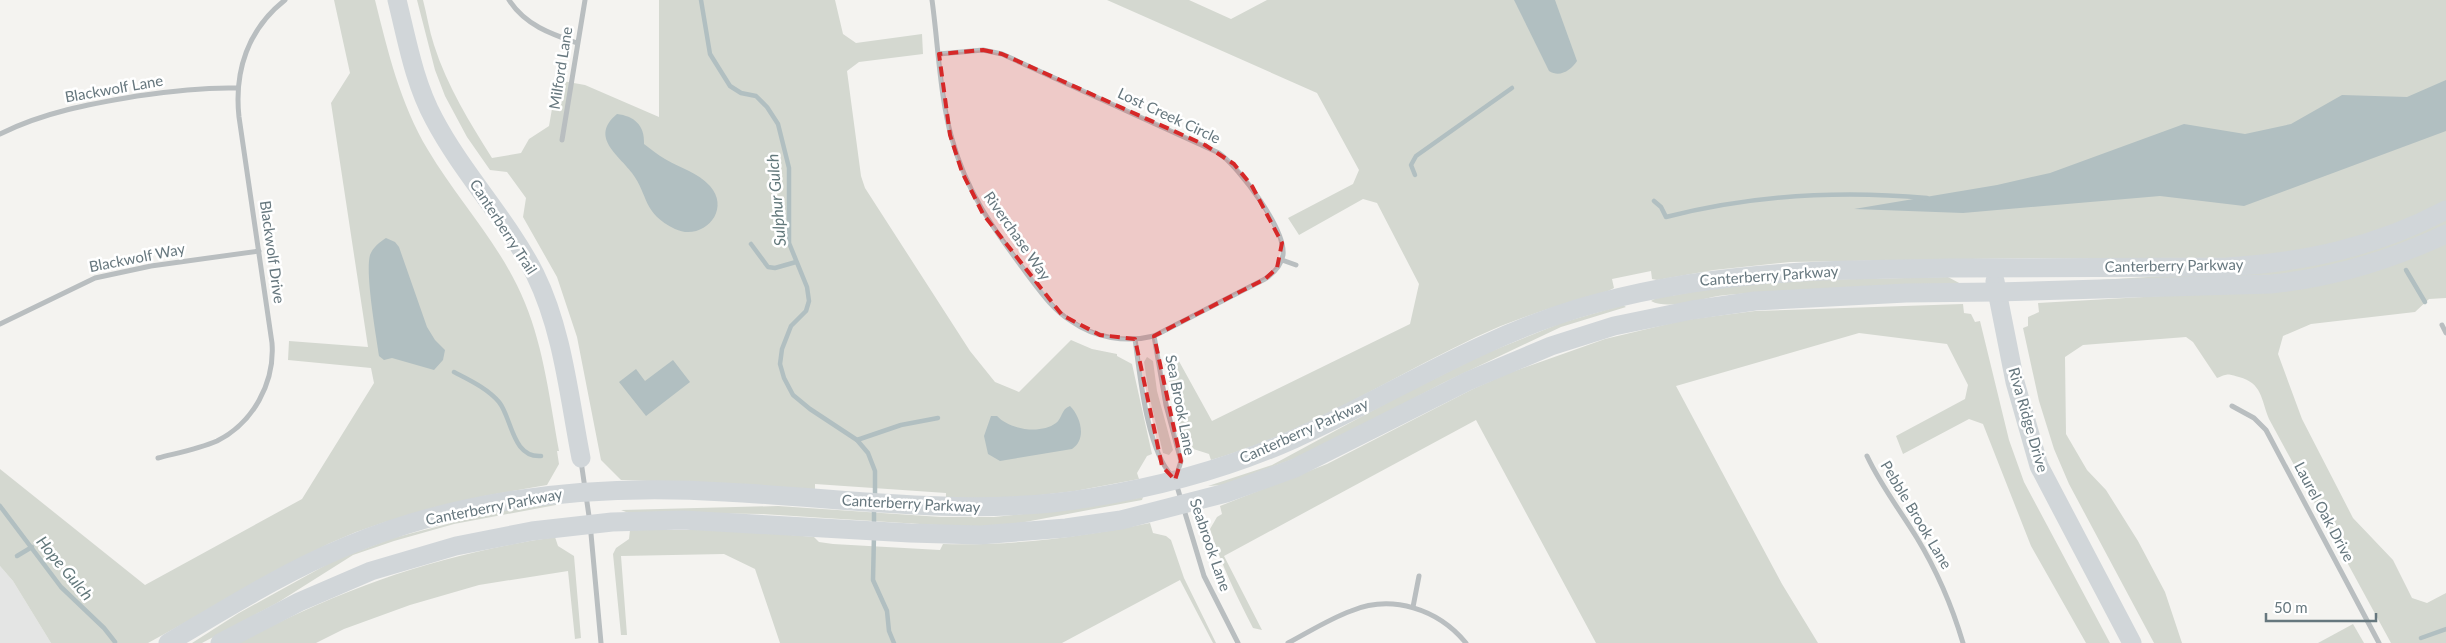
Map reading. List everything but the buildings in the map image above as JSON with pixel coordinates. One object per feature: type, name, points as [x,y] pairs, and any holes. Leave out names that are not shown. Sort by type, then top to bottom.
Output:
[{"type":"street","name":"Blackwolf Drive","points":[[158,458],[210,444],[226,435],[249,414],[266,388],[273,351],[239,117],[237,88],[243,59],[252,40],[270,14],[285,0]]},
{"type":"street","name":"Canterberry Trail","points":[[397,0],[416,77],[434,119],[519,246],[541,287],[560,347],[581,458],[590,523],[601,643]]},
{"type":"street","points":[[509,0],[518,12],[535,26],[549,34],[578,43]]},
{"type":"street","name":"Milford Lane","points":[[562,140],[585,0]]},
{"type":"street","name":"Riverchase Way","points":[[932,0],[952,141],[972,193],[990,225],[1047,300],[1062,315],[1079,326],[1100,335],[1134,339]]},
{"type":"street","name":"Lost Creek Circle","points":[[940,54],[983,50],[1002,54],[1219,153],[1234,164],[1252,186],[1280,237],[1283,249],[1282,260]]},
{"type":"street","name":"Blackwolf Lane","points":[[0,134],[42,116],[92,103],[201,87],[237,88]]},
{"type":"street","name":"Canterberry Parkway","points":[[168,643],[308,565],[368,538],[465,509],[534,497],[585,491],[692,490],[907,506],[994,508],[1107,495],[1175,480],[1222,466],[1277,446],[1346,414],[1488,341],[1540,321],[1598,303],[1689,282],[1761,273],[1993,268],[2226,267],[2286,262],[2336,253],[2372,242],[2446,210]]},
{"type":"street","name":"Canterberry Parkway","points":[[220,643],[324,590],[389,565],[487,539],[590,523],[683,520],[910,533],[980,534],[1039,531],[1121,520],[1226,494],[1295,468],[1468,381],[1551,346],[1614,326],[1692,310],[1755,301],[1906,293],[2251,286],[2291,282],[2330,275],[2380,262],[2446,234]]},
{"type":"street","name":"Blackwolf Way","points":[[0,324],[95,278],[151,266],[259,251]]},
{"type":"street","points":[[1134,339],[1154,336],[1265,279],[1275,271],[1282,260],[1296,265]]},
{"type":"street","name":"Riva Ridge Drive","points":[[1993,268],[1996,292],[2017,389],[2039,466],[2132,643]]},
{"type":"street","points":[[2442,325],[2446,333]]},
{"type":"street","name":"Sea Brook Lane","points":[[1154,336],[1164,396],[1180,461],[1175,480]]},
{"type":"street","name":"Sea Brook Lane","points":[[1134,339],[1156,447],[1162,466],[1175,480]]},
{"type":"street","name":"Laurel Oak Drive","points":[[2232,406],[2254,418],[2266,430],[2379,643]]},
{"type":"street","name":"Pebble Brook Lane","points":[[1867,456],[1879,482],[1931,562],[1949,600],[1963,643]]},
{"type":"street","name":"Seabrook Lane","points":[[1175,480],[1204,576],[1238,643]]},
{"type":"street","points":[[1413,607],[1419,576]]},
{"type":"street","points":[[1288,643],[1359,608],[1381,604],[1413,607],[1442,621],[1466,643]]},
{"type":"highlighted area","points":[[983,50],[1002,54],[1205,145],[1234,164],[1252,186],[1282,243],[1277,268],[1265,279],[1154,336],[1181,461],[1175,480],[1162,466],[1135,339],[1100,335],[1062,315],[983,214],[962,172],[950,135],[939,54]]},
{"type":"shaded area","points":[[334,0],[375,0],[402,96],[418,132],[440,169],[492,243],[516,282],[532,321],[542,357],[559,451],[557,451],[559,464],[547,485],[484,496],[385,522],[328,544],[148,643],[51,643],[13,581],[0,566],[0,469],[145,585],[302,499],[374,383],[371,368],[288,360],[289,341],[368,347],[331,103],[350,73]]},
{"type":"shaded area","points":[[417,0],[423,0],[434,45],[452,90],[492,158],[521,153],[529,139],[549,126],[557,80],[585,85],[659,117],[659,0],[835,0],[843,34],[856,43],[922,34],[923,54],[859,62],[847,71],[861,176],[865,188],[970,351],[995,382],[1019,392],[1071,340],[1092,349],[1117,354],[1117,356],[1132,364],[1152,454],[1147,456],[1137,473],[1139,479],[1075,491],[1024,497],[946,499],[946,493],[815,484],[815,490],[735,484],[621,480],[601,460],[577,337],[557,277],[523,217],[526,198],[507,172],[490,170],[467,137],[445,96],[435,70]]},
{"type":"shaded area","points":[[1107,0],[1189,0],[1231,19],[1267,0],[2446,0],[2446,205],[2402,226],[2274,259],[2032,258],[1790,262],[1714,270],[1657,280],[1652,279],[1651,271],[1612,279],[1614,288],[1608,291],[1508,323],[1443,353],[1313,420],[1246,449],[1211,460],[1209,454],[1184,446],[1164,360],[1175,354],[1212,421],[1410,324],[1419,284],[1377,203],[1363,199],[1299,235],[1288,218],[1353,184],[1359,170],[1317,93]]},
{"type":"shaded area","points":[[1514,0],[1555,0],[1577,61],[1572,67],[1565,72],[1557,74],[1549,71]]},
{"type":"shaded area","points":[[2446,80],[2446,131],[2244,206],[2160,196],[1963,213],[1854,209],[1997,185],[2050,173],[2184,124],[2245,134],[2291,124],[2342,95],[2407,97]]},
{"type":"shaded area","points":[[617,114],[629,117],[637,123],[643,132],[644,144],[665,159],[700,177],[710,186],[716,196],[718,205],[716,214],[704,228],[685,232],[675,229],[664,223],[651,210],[632,173],[614,152],[606,138],[609,122]]},
{"type":"shaded area","points":[[2446,218],[2446,228],[2433,235],[2310,274],[2083,281],[2212,273]]},
{"type":"shaded area","points":[[386,238],[395,242],[399,247],[427,327],[435,340],[445,350],[443,360],[434,370],[392,358],[384,360],[379,356],[369,264],[370,255],[373,250]]},
{"type":"shaded area","points":[[2446,241],[2446,298],[2429,299],[2415,312],[2311,324],[2283,336],[2278,354],[2302,419],[2353,518],[2393,560],[2412,598],[2427,603],[2446,593],[2446,643],[2391,643],[2269,419],[2260,393],[2252,383],[2230,375],[2217,378],[2193,342],[2186,337],[2083,345],[2065,357],[2066,434],[2087,470],[2106,490],[2138,541],[2165,592],[2182,643],[2154,643],[2069,484],[2054,449],[2039,401],[2023,328],[2028,326],[2028,317],[2039,312],[2038,303],[2196,294]]},
{"type":"shaded area","points":[[1948,277],[1961,284],[1814,289],[1726,295],[1668,305],[1651,301],[1662,297],[1710,289],[1777,282]]},
{"type":"shaded area","points":[[1963,304],[1964,313],[1971,314],[1975,322],[1980,321],[2009,440],[2024,482],[2110,643],[2086,643],[2031,546],[1983,424],[1969,419],[1903,454],[1896,436],[1965,399],[1968,385],[1947,344],[1859,333],[1676,386],[1782,584],[1818,643],[1596,643],[1476,420],[1224,556],[1262,630],[1253,628],[1229,579],[1210,529],[1217,517],[1222,514],[1220,506],[1327,464],[1473,389],[1509,373],[1605,339],[1685,320],[1755,311]]},
{"type":"shaded area","points":[[1623,305],[1626,307],[1561,327],[1443,383],[1312,452],[1223,485],[1208,486],[1272,465],[1394,399],[1482,355],[1561,323]]},
{"type":"shaded area","points":[[1147,357],[1153,361],[1157,391],[1173,450],[1169,455],[1163,453],[1149,395],[1144,362]]},
{"type":"shaded area","points":[[673,360],[690,382],[646,416],[619,382],[636,369],[645,381]]},
{"type":"shaded area","points":[[1070,406],[1077,416],[1081,428],[1080,440],[1072,449],[1000,461],[988,454],[984,436],[991,416],[997,416],[1002,421],[1017,427],[1042,429],[1056,423],[1065,409]]},
{"type":"shaded area","points":[[1143,497],[1142,500],[1004,526],[951,526],[762,514],[626,512],[621,510],[778,506],[941,517],[994,517],[1079,508]]},
{"type":"shaded area","points":[[556,503],[556,505],[454,524],[353,555],[277,603],[202,643],[192,643],[239,613],[335,560],[393,538],[498,511]]},
{"type":"shaded area","points":[[1150,523],[1153,533],[1166,536],[1171,540],[1184,578],[1216,643],[1213,643],[1180,580],[1062,643],[780,643],[755,569],[724,554],[621,556],[627,635],[621,635],[613,554],[616,548],[629,539],[630,530],[731,530],[814,537],[819,542],[833,544],[940,550],[943,544],[995,544],[1047,540]]},
{"type":"shaded area","points":[[555,537],[558,546],[574,556],[581,638],[575,639],[568,571],[479,585],[410,605],[344,629],[316,643],[238,643],[316,605],[392,576],[470,553]]},
{"type":"shaded area","points":[[0,566],[13,581],[51,643],[0,643]]},
{"type":"shaded area","points":[[2353,624],[2364,643],[2318,643]]},
{"type":"waterway","name":"Sulphur Gulch","points":[[701,0],[710,54],[730,86],[741,93],[756,96],[767,107],[778,124],[789,168],[789,243],[807,287],[809,301],[806,311],[791,326],[782,349],[780,364],[784,378],[793,395],[810,409],[857,440],[868,453],[875,471],[875,498]]},
{"type":"waterway","points":[[1415,175],[1411,165],[1416,156],[1512,88]]},
{"type":"waterway","points":[[1654,201],[1661,207],[1666,217],[1731,204],[1796,196],[1861,195],[1927,198]]},
{"type":"waterway","points":[[751,244],[768,267],[775,268],[796,262]]},
{"type":"waterway","points":[[2406,270],[2425,302]]},
{"type":"waterway","points":[[454,372],[478,385],[494,397],[503,409],[518,444],[531,455],[541,456]]},
{"type":"waterway","points":[[857,440],[901,425],[938,418]]},
{"type":"waterway","name":"Hope Gulch","points":[[0,506],[61,587],[104,628],[115,642]]},
{"type":"waterway","name":"Sulphur Gulch","points":[[874,508],[874,525]]},
{"type":"waterway","name":"Sulphur Gulch","points":[[874,535],[873,580],[887,611],[889,631],[894,643]]},
{"type":"waterway","points":[[17,556],[32,547]]},
{"type":"waterway","points":[[2421,638],[2446,629]]}]
